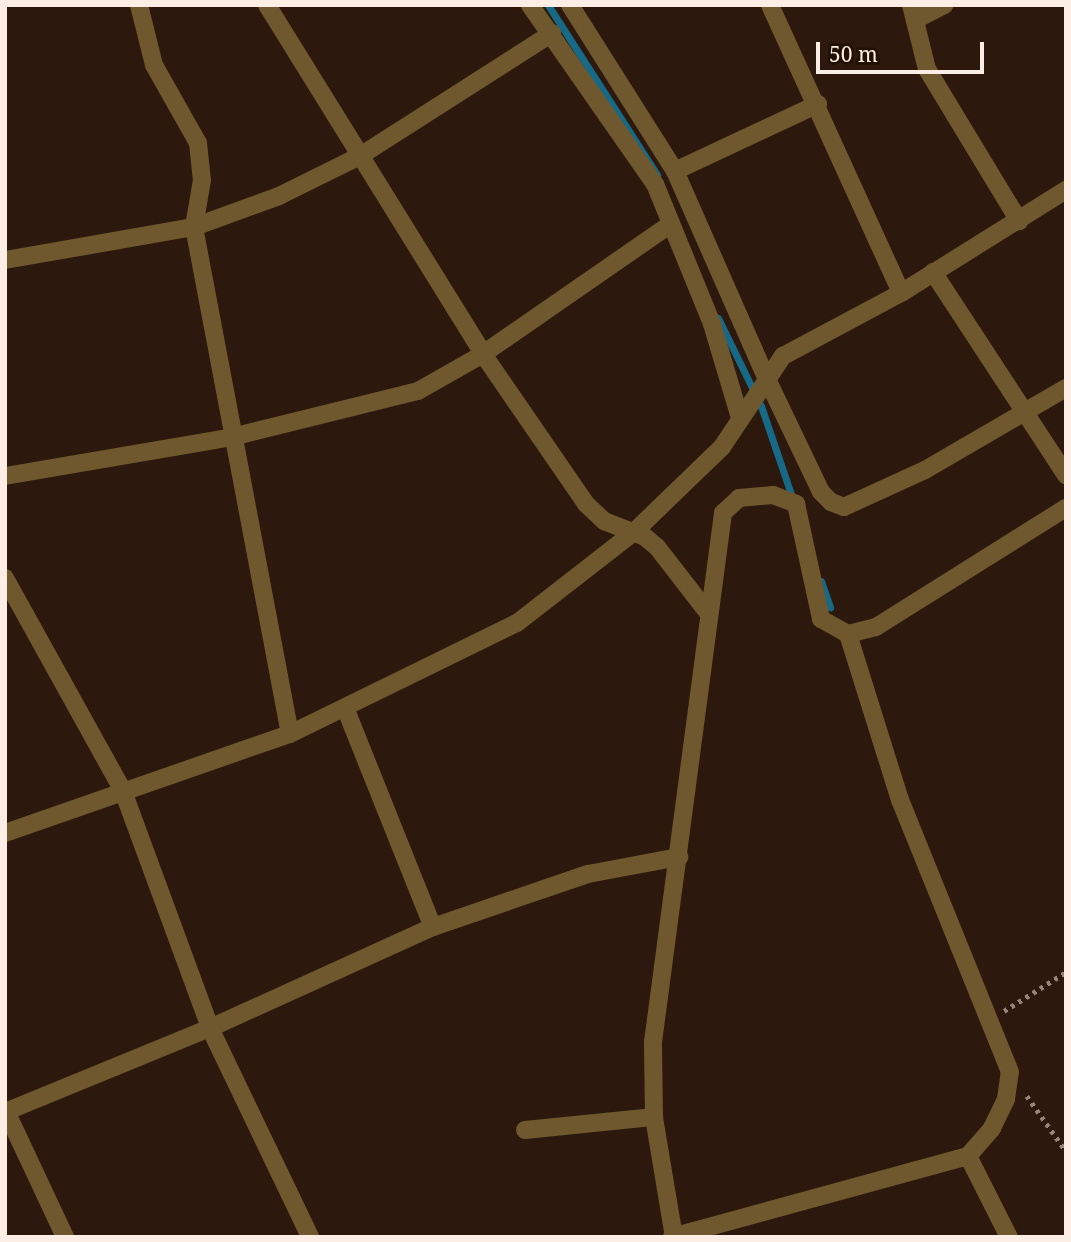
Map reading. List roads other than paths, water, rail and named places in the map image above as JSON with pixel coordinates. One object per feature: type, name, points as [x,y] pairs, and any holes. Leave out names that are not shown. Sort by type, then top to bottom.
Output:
[{"type":"street","points":[[139,5],[154,65],[198,143],[202,180],[194,227],[290,734]]},
{"type":"street","points":[[267,5],[483,354],[586,504],[604,521],[634,532],[656,547],[709,614]]},
{"type":"street","points":[[530,5],[655,184],[669,225],[712,324],[740,418]]},
{"type":"street","points":[[570,5],[675,170],[765,379],[821,492],[844,507],[925,470],[1066,388]]},
{"type":"street","points":[[770,5],[818,104],[901,293]]},
{"type":"street","points":[[944,5],[913,13],[927,69],[1019,220]]},
{"type":"street","points":[[5,260],[194,227],[279,196],[360,156],[552,33]]},
{"type":"street","points":[[675,170],[818,104]]},
{"type":"street","points":[[5,833],[290,734],[346,710],[517,623],[634,532],[722,447],[765,379],[797,346],[901,293],[1066,190]]},
{"type":"street","points":[[5,476],[232,437],[418,391],[483,354],[669,225]]},
{"type":"street","points":[[933,272],[1066,475]]},
{"type":"street","points":[[848,634],[900,800],[987,1022],[1010,1072],[1006,1099],[992,1128],[968,1156],[673,1237],[654,1117],[653,1042],[723,513],[739,498],[773,495],[796,504],[802,514],[821,619],[848,634],[876,627],[1066,508]]},
{"type":"street","points":[[5,578],[123,791],[209,1028],[310,1237]]},
{"type":"street","points":[[346,710],[433,927]]},
{"type":"street","points":[[65,1237],[6,1112],[209,1028],[433,927],[588,874],[679,857]]},
{"type":"street","points":[[525,1130],[654,1117]]},
{"type":"street","points":[[968,1156],[1009,1237]]},
{"type":"waterway","points":[[548,5],[657,175]]},
{"type":"waterway","points":[[718,318],[761,406],[793,500]]},
{"type":"waterway","points":[[821,581],[830,607]]}]
